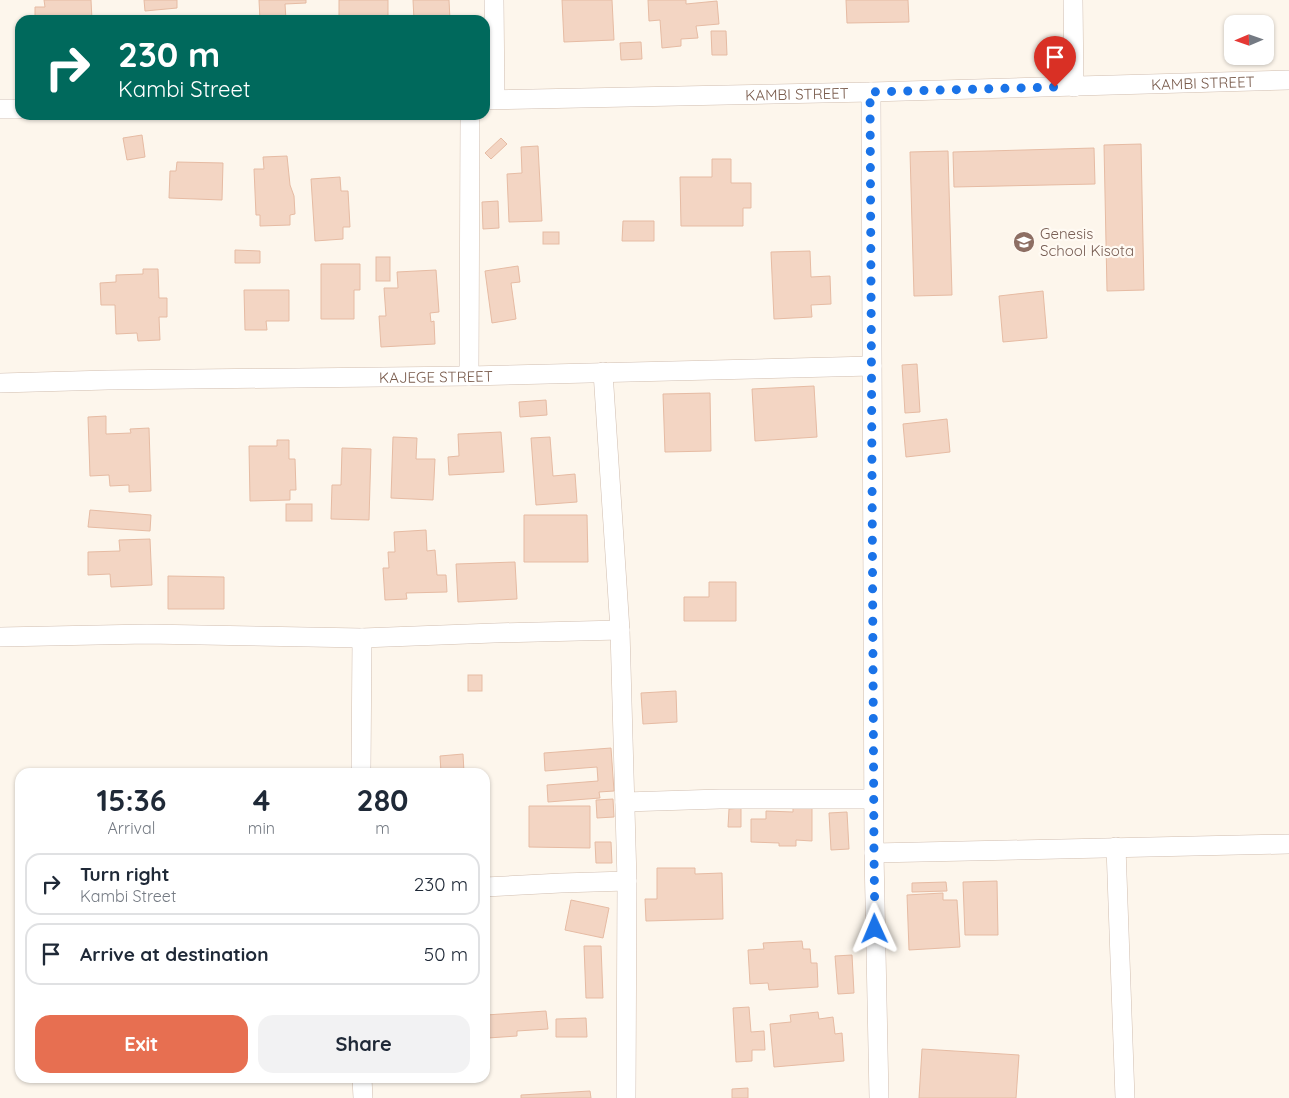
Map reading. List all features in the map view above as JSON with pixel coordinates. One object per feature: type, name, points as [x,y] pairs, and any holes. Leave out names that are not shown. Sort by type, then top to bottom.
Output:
[{"type":"street","points":[[490,99],[494,0]]},
{"type":"street","points":[[1073,0],[1074,87]]},
{"type":"street","name":"KAMBI STREET","points":[[490,99],[870,92],[1289,80]]},
{"type":"street","points":[[870,92],[874,854],[879,1098]]},
{"type":"street","points":[[0,109],[15,109]]},
{"type":"street","points":[[469,376],[470,120]]},
{"type":"street","name":"KAJEGE STREET","points":[[0,383],[469,376],[872,366]]},
{"type":"street","points":[[603,372],[620,630],[627,881],[626,1098]]},
{"type":"street","points":[[0,637],[147,634],[362,638],[620,630]]},
{"type":"street","points":[[361,768],[362,638]]},
{"type":"street","points":[[625,802],[720,799],[874,799]]},
{"type":"street","points":[[874,854],[1289,844]]},
{"type":"street","points":[[1116,847],[1125,1098]]},
{"type":"street","points":[[490,887],[627,881]]},
{"type":"street","points":[[362,1083],[362,1098]]},
{"type":"building","points":[[44,0],[91,0],[92,15],[35,15],[35,7],[45,7]]},
{"type":"building","points":[[144,0],[177,0],[177,8],[145,11]]},
{"type":"building","points":[[259,0],[306,0],[306,3],[285,4],[286,15],[260,15]]},
{"type":"building","points":[[339,0],[388,0],[388,15],[339,15]]},
{"type":"building","points":[[413,0],[449,0],[450,15],[414,15]]},
{"type":"building","points":[[562,0],[612,0],[614,40],[564,42]]},
{"type":"building","points":[[648,0],[686,0],[686,4],[717,1],[719,24],[696,26],[698,38],[681,39],[681,46],[662,48],[660,20],[649,21]]},
{"type":"building","points":[[846,0],[908,0],[909,22],[847,23]]},
{"type":"building","points":[[711,31],[726,31],[727,55],[712,55]]},
{"type":"building","points":[[641,42],[642,59],[621,60],[620,43]]},
{"type":"building","points":[[142,135],[145,157],[127,160],[123,138]]},
{"type":"building","points":[[501,138],[507,144],[491,159],[485,153]]},
{"type":"building","points":[[1141,144],[1144,290],[1107,291],[1104,145]]},
{"type":"building","points":[[538,146],[542,221],[509,222],[507,174],[522,173],[521,147]]},
{"type":"building","points":[[1094,148],[1095,184],[954,187],[953,152]]},
{"type":"building","points":[[948,151],[952,295],[914,296],[910,152]]},
{"type":"building","points":[[287,156],[295,214],[290,215],[290,225],[260,226],[260,215],[256,215],[254,169],[264,169],[263,157]]},
{"type":"building","points":[[712,159],[731,159],[731,183],[751,183],[751,208],[743,208],[743,226],[681,226],[680,177],[712,177]]},
{"type":"building","points":[[177,162],[223,163],[222,200],[169,198],[170,171],[176,171]]},
{"type":"building","points":[[340,177],[341,191],[348,191],[350,227],[343,227],[343,239],[315,241],[311,179]]},
{"type":"building","points":[[498,201],[499,228],[483,229],[482,202]]},
{"type":"building","points":[[623,221],[654,221],[654,241],[622,241]]},
{"type":"building","points":[[543,232],[559,232],[559,244],[543,244]]},
{"type":"building","points":[[235,250],[260,251],[260,263],[235,263]]},
{"type":"building","points":[[810,251],[811,277],[830,276],[831,304],[811,305],[812,317],[774,319],[771,252]]},
{"type":"building","points":[[376,257],[390,257],[390,281],[376,281]]},
{"type":"building","points":[[321,264],[360,264],[360,290],[354,290],[354,319],[321,319]]},
{"type":"building","points":[[518,266],[520,282],[511,283],[516,319],[492,323],[485,271]]},
{"type":"building","points":[[143,269],[158,269],[159,298],[167,298],[167,317],[159,317],[160,340],[138,341],[137,333],[116,334],[115,305],[101,305],[100,283],[116,282],[116,275],[143,274]]},
{"type":"building","points":[[436,270],[439,312],[430,313],[431,322],[434,321],[435,344],[381,347],[379,316],[386,316],[384,288],[398,288],[397,272]]},
{"type":"building","points":[[244,290],[289,290],[289,321],[266,321],[267,330],[245,330]]},
{"type":"building","points":[[1043,291],[1047,338],[1003,342],[999,296]]},
{"type":"building","points":[[917,364],[920,412],[905,413],[902,365]]},
{"type":"building","points":[[814,386],[817,437],[755,441],[752,389]]},
{"type":"building","points":[[710,393],[711,451],[665,452],[663,394]]},
{"type":"building","points":[[546,400],[547,415],[520,417],[519,402]]},
{"type":"building","points":[[106,416],[106,434],[131,433],[130,429],[149,428],[151,491],[129,492],[129,485],[110,486],[109,475],[90,476],[88,417]]},
{"type":"building","points":[[947,419],[950,452],[906,457],[903,424]]},
{"type":"building","points":[[501,432],[504,472],[449,475],[448,457],[459,456],[458,434]]},
{"type":"building","points":[[393,437],[417,438],[416,459],[435,459],[433,500],[391,498]]},
{"type":"building","points":[[550,437],[553,476],[575,474],[577,502],[536,505],[531,438]]},
{"type":"building","points":[[277,440],[289,440],[289,459],[295,459],[296,490],[290,490],[290,500],[250,501],[249,446],[277,446]]},
{"type":"building","points":[[342,448],[371,449],[369,520],[331,519],[332,485],[341,485]]},
{"type":"building","points":[[286,504],[312,504],[312,521],[286,521]]},
{"type":"building","points":[[90,510],[151,515],[150,531],[88,527]]},
{"type":"building","points":[[524,515],[587,515],[588,562],[524,562]]},
{"type":"building","points":[[426,530],[427,551],[435,550],[437,575],[446,575],[447,592],[406,593],[407,599],[385,600],[383,568],[389,568],[388,552],[395,552],[394,532]]},
{"type":"building","points":[[150,539],[152,585],[111,587],[110,574],[88,575],[88,552],[120,551],[119,540]]},
{"type":"building","points":[[515,562],[517,599],[458,602],[456,564]]},
{"type":"building","points":[[168,576],[224,577],[224,609],[168,609]]},
{"type":"building","points":[[709,582],[736,582],[736,621],[684,621],[684,597],[709,597]]},
{"type":"building","points":[[468,675],[482,675],[482,691],[468,691]]},
{"type":"building","points":[[676,691],[677,722],[643,724],[641,693]]},
{"type":"building","points":[[611,748],[614,791],[599,792],[600,798],[548,802],[547,785],[598,781],[597,767],[545,771],[544,753]]},
{"type":"building","points":[[463,754],[464,768],[441,768],[440,756]]},
{"type":"building","points":[[613,799],[614,817],[597,818],[596,800]]},
{"type":"building","points":[[529,806],[590,806],[590,848],[529,847]]},
{"type":"building","points":[[793,806],[812,807],[812,841],[796,840],[796,846],[779,846],[779,843],[751,842],[751,819],[766,819],[766,811],[793,812]]},
{"type":"building","points":[[741,808],[741,827],[728,827],[729,809]]},
{"type":"building","points":[[847,812],[849,849],[831,850],[829,813]]},
{"type":"building","points":[[595,842],[611,842],[612,863],[596,863]]},
{"type":"building","points":[[657,868],[695,868],[695,874],[722,873],[723,919],[646,921],[645,899],[657,899]]},
{"type":"building","points":[[997,881],[998,935],[965,935],[963,882]]},
{"type":"building","points":[[946,882],[947,891],[912,892],[912,883]]},
{"type":"building","points":[[943,893],[943,900],[957,900],[960,947],[909,950],[907,895]]},
{"type":"building","points":[[571,900],[609,908],[603,938],[565,930]]},
{"type":"building","points":[[802,941],[803,949],[810,949],[811,963],[817,963],[818,987],[769,990],[768,983],[750,984],[748,950],[764,949],[763,943]]},
{"type":"building","points":[[584,946],[601,946],[603,998],[586,998]]},
{"type":"building","points":[[852,955],[854,993],[838,994],[835,956]]},
{"type":"building","points":[[749,1007],[751,1032],[764,1031],[765,1050],[752,1050],[752,1061],[736,1062],[733,1008]]},
{"type":"building","points":[[546,1011],[548,1029],[517,1031],[517,1036],[490,1038],[490,1015]]},
{"type":"building","points":[[818,1012],[819,1019],[833,1017],[835,1034],[842,1033],[844,1061],[774,1067],[770,1024],[791,1022],[790,1015]]},
{"type":"building","points":[[586,1018],[587,1037],[556,1037],[556,1019]]},
{"type":"building","points":[[922,1049],[1019,1055],[1016,1098],[919,1098]]},
{"type":"building","points":[[748,1088],[748,1098],[732,1098],[732,1089]]},
{"type":"building","points":[[590,1091],[591,1098],[521,1098],[521,1095]]},
{"type":"place","name":"Genesis School Kisota","points":[[1024,242]]},
{"type":"route","points":[[875,929],[870,92],[1055,87]]}]
